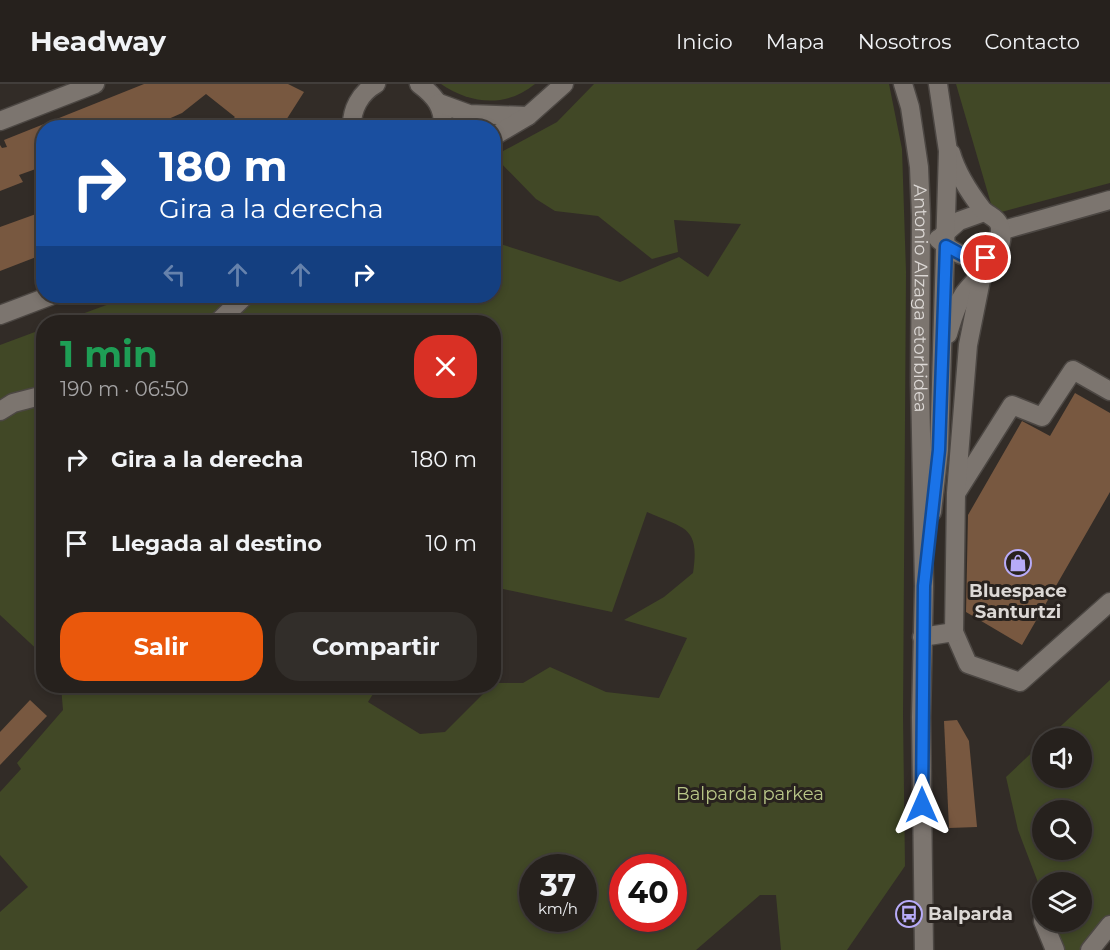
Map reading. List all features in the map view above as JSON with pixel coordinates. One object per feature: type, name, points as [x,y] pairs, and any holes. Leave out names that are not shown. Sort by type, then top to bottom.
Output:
[{"type":"street","points":[[0,121],[95,84]]},
{"type":"street","points":[[350,120],[357,84]]},
{"type":"street","points":[[350,120],[361,96],[376,84]]},
{"type":"street","points":[[419,84],[439,103],[469,114],[528,116]]},
{"type":"street","points":[[501,132],[528,116],[564,84]]},
{"type":"street","name":"Antonio Alzaga etorbidea","points":[[903,84],[910,107],[919,167],[924,586],[922,637],[924,950]]},
{"type":"street","points":[[915,84],[929,152],[932,233],[944,239],[970,259],[986,258],[997,250]]},
{"type":"street","name":"Antonio Alzaga etorbidea","points":[[924,586],[939,450],[942,349],[947,142],[938,84]]},
{"type":"street","points":[[439,103],[444,120]]},
{"type":"street","points":[[942,349],[964,295],[982,275],[997,250],[1000,231],[994,218],[984,212],[966,187],[947,142]]},
{"type":"street","points":[[1000,231],[1110,200]]},
{"type":"street","points":[[920,383],[930,361],[931,263],[944,239],[970,215],[984,212]]},
{"type":"street","points":[[982,275],[968,345],[956,493],[954,632],[968,664],[1020,682],[1110,602]]},
{"type":"street","points":[[0,315],[36,301]]},
{"type":"street","points":[[225,315],[238,303]]},
{"type":"street","points":[[956,493],[1012,405],[1042,417],[1073,370],[1110,391]]},
{"type":"street","points":[[0,411],[13,403],[36,397]]},
{"type":"street","points":[[922,637],[954,632]]},
{"type":"street","points":[[1090,950],[1110,925]]},
{"type":"street","points":[[1048,932],[1055,950]]},
{"type":"green space","points":[[441,84],[535,84],[512,97],[488,100],[464,96]]},
{"type":"green space","name":"Balparda parkea","points":[[594,84],[889,84],[902,149],[906,272],[903,716],[905,866],[847,950],[781,950],[776,895],[760,895],[696,950],[0,950],[0,912],[28,887],[0,855],[0,792],[21,769],[17,763],[63,710],[62,693],[374,693],[368,702],[420,734],[445,732],[484,693],[501,693],[501,683],[523,683],[550,667],[606,692],[659,698],[687,638],[624,620],[664,597],[693,573],[695,558],[692,538],[680,526],[647,512],[612,612],[501,588],[501,315],[79,315],[112,303],[501,303],[501,244],[620,282],[679,257],[708,277],[741,224],[674,220],[678,252],[652,259],[598,216],[555,211],[536,199],[501,163],[501,152],[557,122]]},
{"type":"green space","points":[[956,84],[1110,84],[1110,183],[994,214]]},
{"type":"green space","points":[[36,332],[36,648],[0,615],[0,345]]},
{"type":"green space","points":[[1110,680],[1110,932],[1099,950],[1065,950],[1058,932],[1092,932],[1092,872],[1034,872],[1018,830],[1006,777],[1032,752],[1032,788],[1092,788],[1092,728],[1059,728]]},
{"type":"building","points":[[144,84],[288,84],[304,92],[286,120],[232,120],[235,117],[206,94],[182,113],[166,120],[54,120]]},
{"type":"building","points":[[36,127],[36,169],[19,175],[23,182],[0,191],[0,145],[2,148],[7,147],[4,140]]},
{"type":"building","points":[[36,214],[36,257],[0,271],[0,227]]},
{"type":"building","name":"Bluespace Santurtzi","points":[[1075,393],[1110,413],[1110,492],[1022,645],[966,612],[968,515],[1022,421],[1050,436]]},
{"type":"building","points":[[30,700],[47,716],[0,765],[0,732]]},
{"type":"building","points":[[957,720],[969,741],[977,827],[949,828],[944,721]]},
{"type":"place","name":"Bluespace Santurtzi","points":[[1018,563]]},
{"type":"place","name":"Balparda","points":[[909,914]]},
{"type":"route","points":[[922,805],[921,717],[924,586],[939,450],[946,246],[955,253],[970,259],[986,258]]}]
